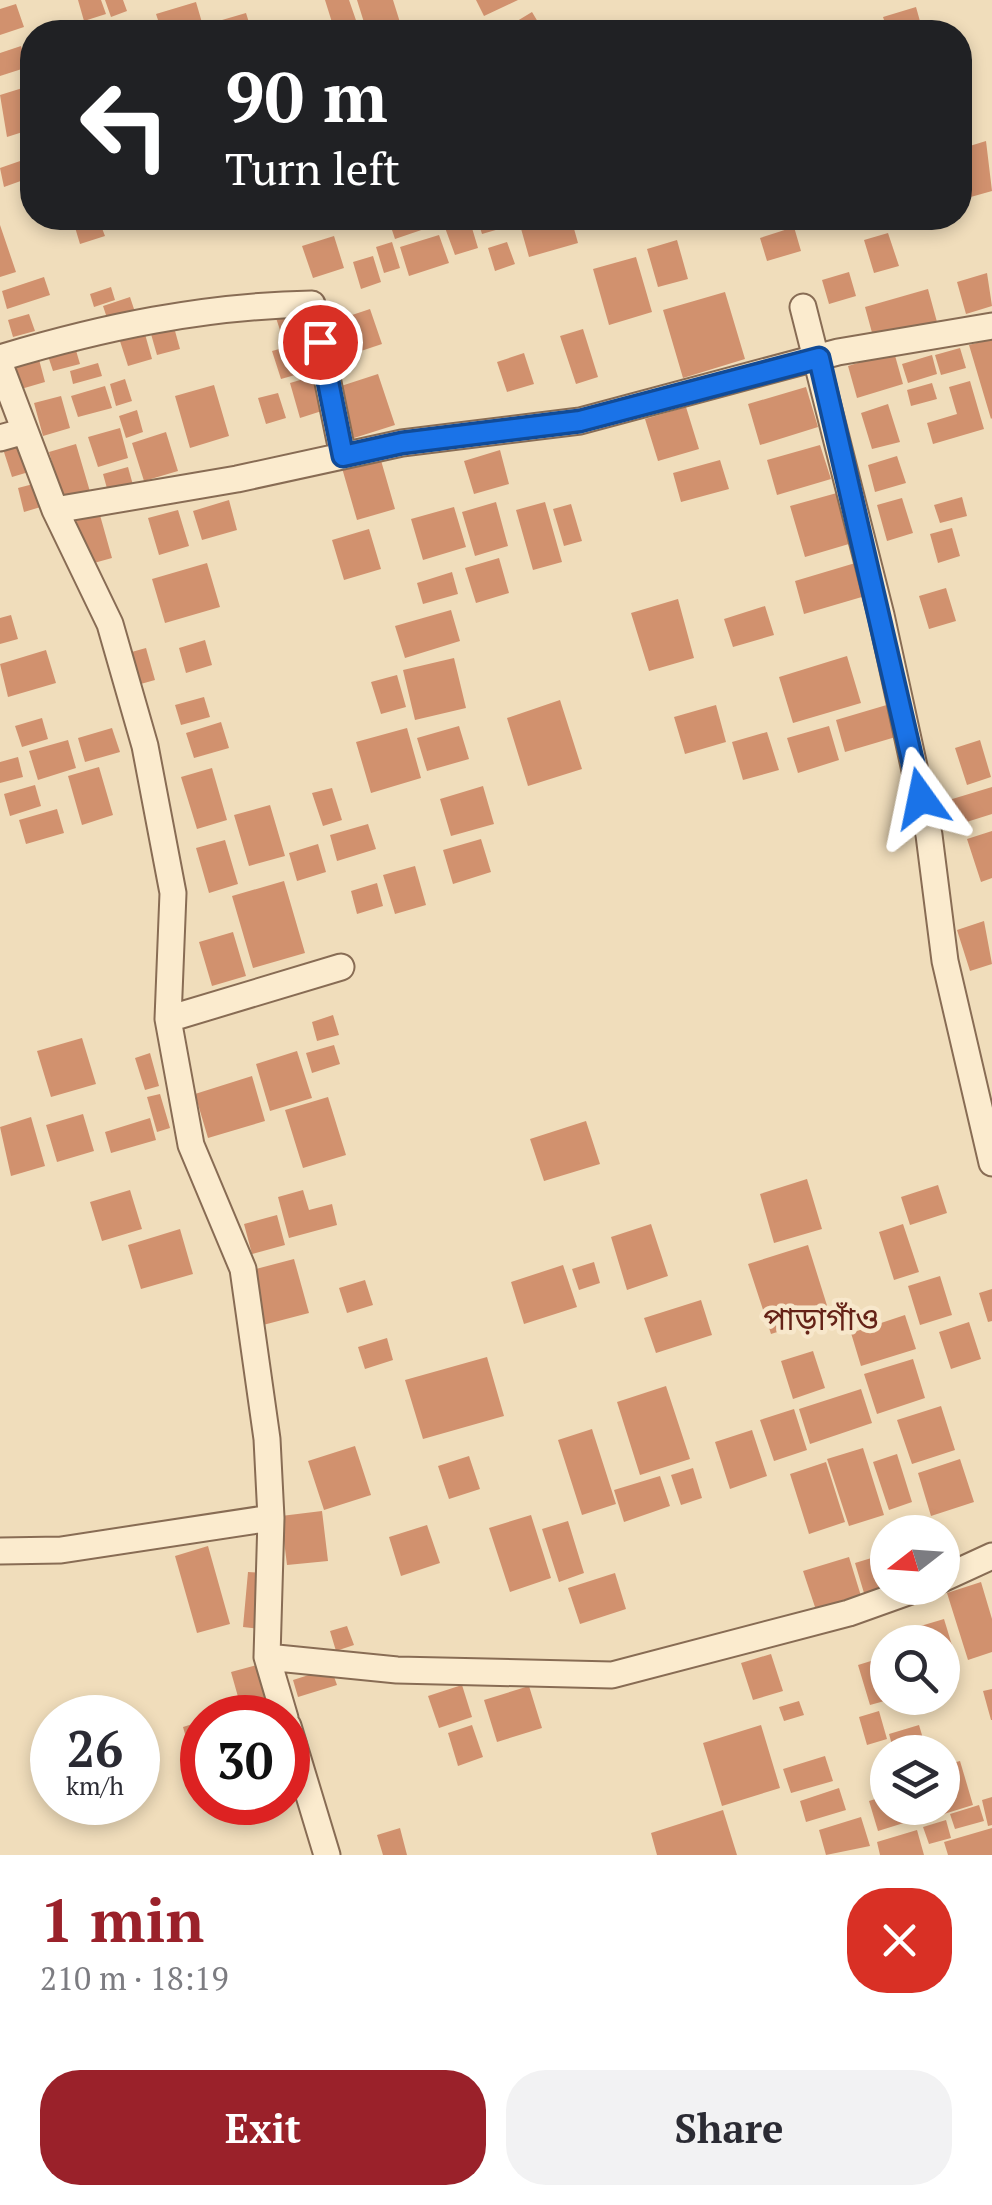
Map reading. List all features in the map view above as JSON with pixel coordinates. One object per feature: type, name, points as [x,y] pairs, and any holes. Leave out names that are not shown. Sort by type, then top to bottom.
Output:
[{"type":"street","points":[[279,1695],[268,1657],[271,1518],[266,1439],[243,1269],[191,1145],[168,1019],[173,893],[145,746],[110,624],[55,510],[12,435],[0,362],[151,318],[239,305],[312,304],[343,456]]},
{"type":"street","points":[[804,307],[929,835],[945,961],[992,1162]]},
{"type":"street","points":[[55,510],[238,480],[402,443],[580,421],[819,358],[992,326]]},
{"type":"street","points":[[168,1019],[341,968]]},
{"type":"street","points":[[0,1551],[61,1550],[271,1518]]},
{"type":"street","points":[[960,1571],[992,1556]]},
{"type":"street","points":[[268,1657],[396,1670],[612,1675],[871,1605]]},
{"type":"street","points":[[310,1799],[327,1855]]},
{"type":"building","points":[[78,0],[101,0],[106,14],[84,20]]},
{"type":"building","points":[[105,0],[123,0],[127,11],[111,17]]},
{"type":"building","points":[[325,0],[349,0],[356,20],[331,20]]},
{"type":"building","points":[[357,0],[393,0],[399,20],[363,20]]},
{"type":"building","points":[[476,0],[518,0],[484,16]]},
{"type":"building","points":[[196,2],[201,20],[158,20],[156,14]]},
{"type":"building","points":[[16,4],[20,28],[0,35],[0,9]]},
{"type":"building","points":[[916,7],[920,20],[884,20],[883,17]]},
{"type":"building","points":[[532,12],[537,20],[519,20]]},
{"type":"building","points":[[246,13],[248,20],[222,20]]},
{"type":"building","points":[[20,46],[20,70],[0,76],[0,53]]},
{"type":"building","points":[[20,89],[20,133],[7,137],[0,95]]},
{"type":"building","points":[[986,141],[992,191],[972,197],[972,145]]},
{"type":"building","points":[[20,161],[20,181],[4,187],[0,168]]},
{"type":"building","points":[[0,225],[16,272],[0,277]]},
{"type":"building","points":[[76,230],[103,230],[105,236],[80,244]]},
{"type":"building","points":[[392,230],[421,230],[395,239]]},
{"type":"building","points":[[446,230],[473,230],[478,248],[455,255]]},
{"type":"building","points":[[521,230],[574,230],[578,243],[529,257]]},
{"type":"building","points":[[795,230],[801,251],[767,261],[760,238]]},
{"type":"building","points":[[888,233],[899,266],[874,273],[864,240]]},
{"type":"building","points":[[439,235],[449,263],[409,276],[400,247]]},
{"type":"building","points":[[334,236],[344,268],[313,278],[302,246]]},
{"type":"building","points":[[677,240],[688,279],[658,287],[647,249]]},
{"type":"building","points":[[392,242],[400,268],[384,273],[376,247]]},
{"type":"building","points":[[507,242],[515,264],[495,271],[488,248]]},
{"type":"building","points":[[373,256],[381,282],[361,289],[353,262]]},
{"type":"building","points":[[636,257],[652,312],[609,325],[593,269]]},
{"type":"building","points":[[849,272],[856,296],[829,304],[822,280]]},
{"type":"building","points":[[987,273],[992,306],[966,314],[957,282]]},
{"type":"building","points":[[44,277],[50,295],[7,309],[2,291]]},
{"type":"building","points":[[111,287],[115,300],[94,307],[90,294]]},
{"type":"building","points":[[928,289],[937,322],[874,340],[865,307]]},
{"type":"building","points":[[725,292],[745,359],[683,378],[663,310]]},
{"type":"building","points":[[130,297],[136,315],[109,324],[103,306]]},
{"type":"building","points":[[370,309],[382,344],[340,358],[328,323]]},
{"type":"building","points":[[299,311],[305,332],[283,339],[276,318]]},
{"type":"building","points":[[29,314],[35,331],[13,337],[8,320]]},
{"type":"building","points":[[172,320],[180,349],[157,355],[149,327]]},
{"type":"building","points":[[143,327],[152,359],[128,366],[118,335]]},
{"type":"building","points":[[583,329],[598,377],[576,384],[560,336]]},
{"type":"building","points":[[992,339],[992,418],[991,419],[969,345]]},
{"type":"building","points":[[308,341],[316,369],[281,379],[272,351]]},
{"type":"building","points":[[75,347],[80,364],[53,371],[48,356]]},
{"type":"building","points":[[960,348],[966,368],[941,375],[935,355]]},
{"type":"building","points":[[37,352],[45,382],[21,389],[13,360]]},
{"type":"building","points":[[894,352],[903,384],[857,398],[848,366]]},
{"type":"building","points":[[524,353],[534,384],[507,392],[497,362]]},
{"type":"building","points":[[932,355],[937,374],[908,383],[902,364]]},
{"type":"building","points":[[98,363],[102,376],[73,384],[70,371]]},
{"type":"building","points":[[378,374],[395,425],[354,438],[338,387]]},
{"type":"building","points":[[317,375],[328,409],[300,418],[290,383]]},
{"type":"building","points":[[125,379],[132,401],[116,406],[110,384]]},
{"type":"building","points":[[970,381],[984,429],[933,444],[927,423],[957,414],[949,387]]},
{"type":"building","points":[[932,383],[937,399],[911,406],[907,390]]},
{"type":"building","points":[[214,385],[229,436],[190,448],[175,396]]},
{"type":"building","points":[[105,386],[112,408],[78,417],[71,396]]},
{"type":"building","points":[[806,387],[818,427],[760,445],[748,404]]},
{"type":"building","points":[[278,393],[286,418],[266,424],[258,398]]},
{"type":"building","points":[[61,396],[70,428],[43,436],[34,403]]},
{"type":"building","points":[[888,404],[900,442],[872,449],[861,413]]},
{"type":"building","points":[[686,407],[699,449],[658,461],[645,419]]},
{"type":"building","points":[[137,410],[143,432],[126,438],[119,416]]},
{"type":"building","points":[[120,428],[128,458],[98,467],[88,437]]},
{"type":"building","points":[[166,432],[178,471],[144,481],[132,443]]},
{"type":"building","points":[[23,443],[32,471],[12,477],[3,449]]},
{"type":"building","points":[[76,444],[91,495],[64,502],[49,452]]},
{"type":"building","points":[[820,445],[831,479],[777,495],[767,460]]},
{"type":"building","points":[[500,450],[509,484],[474,494],[464,461]]},
{"type":"building","points":[[897,456],[906,483],[875,492],[868,465]]},
{"type":"building","points":[[380,457],[395,509],[357,520],[342,468]]},
{"type":"building","points":[[720,460],[729,489],[681,502],[673,473]]},
{"type":"building","points":[[128,467],[133,485],[108,492],[103,474]]},
{"type":"building","points":[[37,483],[44,506],[24,512],[18,488]]},
{"type":"building","points":[[844,491],[859,541],[805,557],[790,506]]},
{"type":"building","points":[[962,497],[967,516],[940,523],[934,505]]},
{"type":"building","points":[[902,498],[913,533],[887,541],[877,505]]},
{"type":"building","points":[[229,500],[237,530],[202,540],[193,511]]},
{"type":"building","points":[[496,502],[508,546],[475,556],[462,512]]},
{"type":"building","points":[[545,502],[562,562],[533,570],[516,510]]},
{"type":"building","points":[[571,504],[582,541],[564,546],[553,509]]},
{"type":"building","points":[[454,507],[466,547],[423,560],[411,519]]},
{"type":"building","points":[[98,508],[112,558],[83,566],[68,517]]},
{"type":"building","points":[[178,510],[189,546],[159,555],[148,518]]},
{"type":"building","points":[[952,528],[960,556],[938,563],[930,534]]},
{"type":"building","points":[[369,529],[381,569],[344,580],[332,540]]},
{"type":"building","points":[[499,558],[509,593],[476,603],[465,568]]},
{"type":"building","points":[[862,561],[872,594],[804,614],[795,581]]},
{"type":"building","points":[[207,563],[220,607],[165,623],[152,579]]},
{"type":"building","points":[[452,572],[458,594],[423,604],[417,583]]},
{"type":"building","points":[[946,588],[956,621],[929,629],[919,596]]},
{"type":"building","points":[[678,599],[694,658],[649,671],[631,613]]},
{"type":"building","points":[[765,606],[774,635],[733,647],[724,619]]},
{"type":"building","points":[[451,610],[460,641],[405,658],[395,626]]},
{"type":"building","points":[[11,615],[18,639],[0,644],[0,618]]},
{"type":"building","points":[[205,640],[212,665],[186,673],[179,648]]},
{"type":"building","points":[[146,648],[155,680],[137,685],[128,653]]},
{"type":"building","points":[[46,650],[56,683],[8,697],[0,664]]},
{"type":"building","points":[[847,656],[861,703],[793,723],[779,677]]},
{"type":"building","points":[[454,658],[466,708],[415,720],[403,670]]},
{"type":"building","points":[[397,675],[406,707],[381,714],[371,682]]},
{"type":"building","points":[[204,697],[210,717],[181,725],[175,705]]},
{"type":"building","points":[[560,700],[582,769],[528,786],[507,718]]},
{"type":"building","points":[[890,704],[899,736],[845,752],[836,720]]},
{"type":"building","points":[[716,705],[726,742],[685,754],[674,717]]},
{"type":"building","points":[[42,718],[48,739],[22,747],[15,726]]},
{"type":"building","points":[[221,722],[229,748],[194,758],[186,733]]},
{"type":"building","points":[[459,726],[469,759],[427,771],[417,738]]},
{"type":"building","points":[[829,726],[839,760],[798,773],[787,738]]},
{"type":"building","points":[[112,728],[120,752],[85,762],[78,738]]},
{"type":"building","points":[[407,728],[421,778],[371,793],[356,742]]},
{"type":"building","points":[[767,732],[779,770],[743,780],[732,742]]},
{"type":"building","points":[[68,740],[76,768],[38,780],[29,751]]},
{"type":"building","points":[[980,740],[991,777],[967,785],[955,748]]},
{"type":"building","points":[[18,757],[23,777],[0,783],[0,762]]},
{"type":"building","points":[[99,767],[113,815],[82,825],[68,776]]},
{"type":"building","points":[[212,768],[227,820],[197,829],[181,777]]},
{"type":"building","points":[[35,785],[41,806],[10,816],[4,794]]},
{"type":"building","points":[[483,786],[494,824],[451,836],[440,799]]},
{"type":"building","points":[[992,787],[992,814],[957,825],[949,800]]},
{"type":"building","points":[[332,788],[342,820],[323,826],[312,793]]},
{"type":"building","points":[[270,805],[285,856],[249,866],[234,815]]},
{"type":"building","points":[[57,809],[64,833],[26,844],[19,820]]},
{"type":"building","points":[[368,824],[376,849],[337,861],[330,835]]},
{"type":"building","points":[[992,831],[992,878],[981,882],[967,839]]},
{"type":"building","points":[[481,839],[491,872],[453,884],[443,850]]},
{"type":"building","points":[[225,840],[238,884],[209,893],[196,848]]},
{"type":"building","points":[[318,844],[326,872],[297,881],[289,853]]},
{"type":"building","points":[[415,866],[426,905],[395,914],[383,875]]},
{"type":"building","points":[[284,881],[305,953],[253,968],[232,896]]},
{"type":"building","points":[[377,883],[383,906],[357,914],[351,891]]},
{"type":"building","points":[[984,921],[992,964],[970,971],[957,930]]},
{"type":"building","points":[[233,932],[246,976],[212,986],[199,942]]},
{"type":"building","points":[[333,1015],[339,1035],[317,1041],[312,1022]]},
{"type":"building","points":[[82,1038],[96,1084],[51,1097],[37,1051]]},
{"type":"building","points":[[334,1045],[340,1064],[312,1073],[306,1053]]},
{"type":"building","points":[[297,1051],[312,1098],[270,1111],[256,1064]]},
{"type":"building","points":[[150,1053],[159,1086],[145,1090],[135,1058]]},
{"type":"building","points":[[252,1076],[265,1121],[208,1138],[195,1094]]},
{"type":"building","points":[[160,1094],[170,1128],[157,1132],[147,1097]]},
{"type":"building","points":[[328,1097],[346,1155],[303,1168],[285,1110]]},
{"type":"building","points":[[83,1114],[94,1151],[57,1162],[46,1125]]},
{"type":"building","points":[[31,1117],[45,1166],[11,1176],[0,1127]]},
{"type":"building","points":[[150,1118],[156,1140],[111,1153],[105,1132]]},
{"type":"building","points":[[586,1121],[600,1164],[544,1181],[530,1139]]},
{"type":"building","points":[[807,1179],[822,1229],[774,1243],[760,1194]]},
{"type":"building","points":[[938,1185],[947,1213],[910,1225],[901,1197]]},
{"type":"building","points":[[130,1190],[142,1229],[102,1241],[90,1202]]},
{"type":"building","points":[[303,1190],[309,1210],[332,1204],[337,1225],[289,1238],[278,1197]]},
{"type":"building","points":[[277,1215],[285,1245],[252,1254],[244,1224]]},
{"type":"building","points":[[651,1224],[668,1276],[627,1290],[611,1237]]},
{"type":"building","points":[[903,1224],[919,1272],[894,1280],[879,1232]]},
{"type":"building","points":[[180,1229],[193,1274],[141,1289],[128,1245]]},
{"type":"building","points":[[808,1245],[830,1315],[771,1334],[748,1264]]},
{"type":"building","points":[[294,1259],[309,1313],[263,1325],[248,1271]]},
{"type":"building","points":[[594,1262],[600,1283],[579,1290],[572,1269]]},
{"type":"building","points":[[563,1265],[577,1307],[524,1324],[511,1282]]},
{"type":"building","points":[[940,1276],[952,1315],[920,1325],[908,1286]]},
{"type":"building","points":[[365,1280],[373,1305],[347,1313],[339,1288]]},
{"type":"building","points":[[992,1289],[992,1321],[988,1322],[979,1293]]},
{"type":"building","points":[[701,1300],[712,1335],[656,1353],[644,1318]]},
{"type":"building","points":[[905,1315],[916,1349],[861,1366],[851,1333]]},
{"type":"building","points":[[969,1322],[981,1359],[951,1369],[939,1332]]},
{"type":"building","points":[[387,1338],[393,1360],[365,1369],[358,1347]]},
{"type":"building","points":[[813,1351],[825,1388],[793,1399],[781,1361]]},
{"type":"building","points":[[487,1357],[504,1416],[423,1439],[405,1380]]},
{"type":"building","points":[[913,1359],[925,1398],[877,1414],[864,1374]]},
{"type":"building","points":[[666,1386],[690,1459],[640,1475],[617,1402]]},
{"type":"building","points":[[861,1389],[872,1423],[810,1444],[799,1409]]},
{"type":"building","points":[[941,1406],[955,1450],[912,1464],[897,1420]]},
{"type":"building","points":[[794,1409],[807,1450],[774,1461],[760,1420]]},
{"type":"building","points":[[592,1429],[616,1504],[582,1515],[558,1440]]},
{"type":"building","points":[[752,1430],[767,1476],[730,1489],[715,1442]]},
{"type":"building","points":[[355,1446],[371,1495],[324,1510],[308,1461]]},
{"type":"building","points":[[863,1448],[884,1515],[870,1515],[870,1519],[849,1526],[827,1459]]},
{"type":"building","points":[[897,1454],[912,1502],[889,1510],[873,1462]]},
{"type":"building","points":[[469,1456],[480,1489],[449,1499],[438,1466]]},
{"type":"building","points":[[960,1459],[974,1502],[931,1515],[918,1473]]},
{"type":"building","points":[[826,1462],[845,1522],[809,1534],[790,1474]]},
{"type":"building","points":[[693,1468],[702,1498],[681,1505],[671,1475]]},
{"type":"building","points":[[660,1476],[670,1506],[624,1522],[614,1490]]},
{"type":"building","points":[[322,1511],[328,1561],[287,1565],[281,1516]]},
{"type":"building","points":[[531,1515],[551,1578],[510,1592],[489,1528]]},
{"type":"building","points":[[568,1521],[584,1573],[559,1582],[542,1529]]},
{"type":"building","points":[[427,1525],[440,1563],[401,1576],[389,1537]]},
{"type":"building","points":[[208,1546],[230,1624],[197,1633],[175,1556]]},
{"type":"building","points":[[849,1557],[861,1596],[816,1610],[803,1571]]},
{"type":"building","points":[[870,1558],[870,1591],[864,1593],[855,1563]]},
{"type":"building","points":[[248,1572],[266,1573],[261,1629],[243,1627]]},
{"type":"building","points":[[615,1573],[626,1609],[580,1624],[568,1588]]},
{"type":"building","points":[[981,1582],[992,1619],[992,1652],[968,1660],[951,1605],[960,1605],[960,1589]]},
{"type":"building","points":[[944,1619],[946,1625],[924,1625]]},
{"type":"building","points":[[347,1626],[354,1645],[336,1651],[330,1631]]},
{"type":"building","points":[[771,1654],[783,1691],[753,1700],[741,1663]]},
{"type":"building","points":[[870,1661],[870,1705],[858,1665]]},
{"type":"building","points":[[257,1665],[265,1695],[238,1695],[231,1672]]},
{"type":"building","points":[[331,1668],[337,1685],[297,1695],[293,1680]]},
{"type":"building","points":[[462,1685],[472,1717],[439,1728],[428,1696]]},
{"type":"building","points":[[529,1686],[542,1728],[497,1742],[484,1700]]},
{"type":"building","points":[[992,1689],[992,1720],[991,1720],[983,1691]]},
{"type":"building","points":[[799,1701],[804,1715],[784,1721],[779,1707]]},
{"type":"building","points":[[880,1715],[886,1735],[870,1735],[867,1745],[859,1717]]},
{"type":"building","points":[[472,1725],[483,1757],[458,1766],[448,1733]]},
{"type":"building","points":[[761,1725],[780,1788],[722,1806],[703,1743]]},
{"type":"building","points":[[919,1725],[922,1735],[889,1735]]},
{"type":"building","points":[[825,1756],[833,1781],[791,1793],[783,1769]]},
{"type":"building","points":[[960,1761],[973,1805],[960,1809]]},
{"type":"building","points":[[839,1788],[846,1810],[806,1822],[800,1801]]},
{"type":"building","points":[[992,1797],[992,1825],[988,1826],[982,1800]]},
{"type":"building","points":[[979,1805],[984,1821],[955,1829],[954,1825],[960,1825],[960,1811]]},
{"type":"building","points":[[723,1810],[737,1855],[657,1855],[651,1833]]},
{"type":"building","points":[[861,1817],[870,1846],[826,1855],[819,1830]]},
{"type":"building","points":[[876,1825],[897,1825],[878,1831]]},
{"type":"building","points":[[947,1825],[951,1838],[929,1844],[923,1827]]},
{"type":"building","points":[[400,1828],[407,1855],[383,1855],[377,1835]]},
{"type":"building","points":[[992,1828],[992,1855],[948,1855],[944,1842]]},
{"type":"building","points":[[917,1830],[924,1855],[880,1855],[877,1842]]},
{"type":"district","name":"পাড়াগাঁও","points":[[821,1319]]},
{"type":"route","points":[[320,342],[343,456],[402,443],[580,421],[819,358],[921,798]]}]
